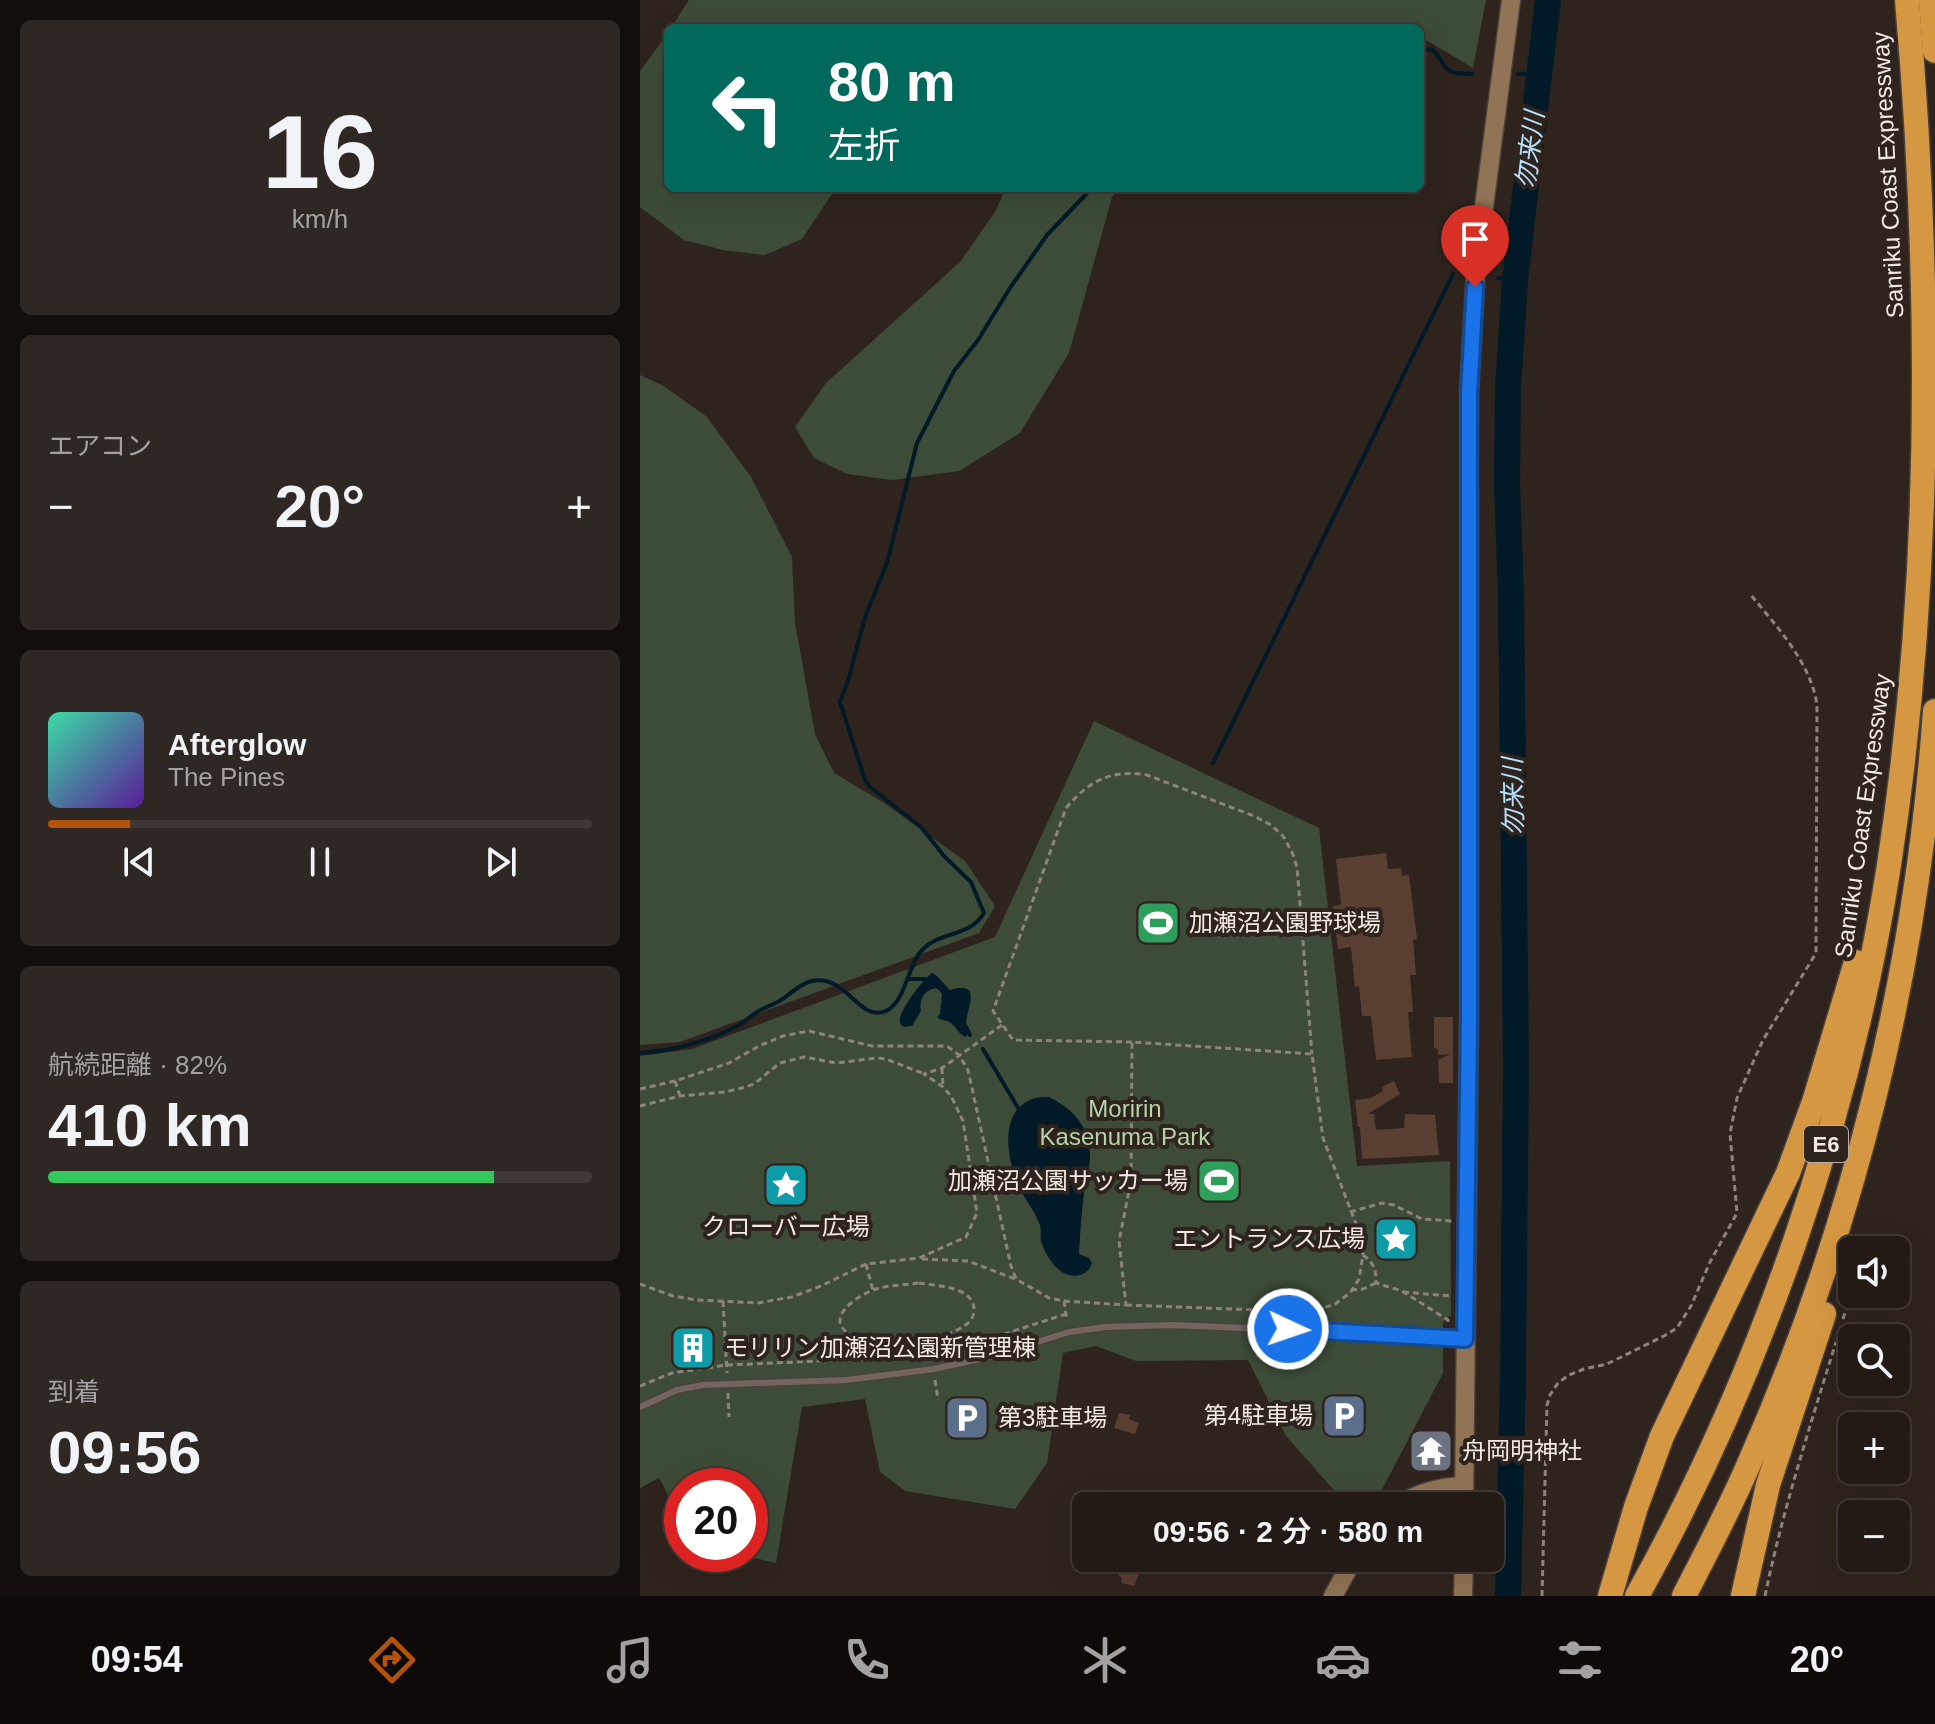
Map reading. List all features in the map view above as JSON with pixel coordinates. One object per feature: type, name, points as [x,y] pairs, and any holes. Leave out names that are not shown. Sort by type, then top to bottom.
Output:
[{"type":"highway","points":[[1898,0],[1918,180]]},
{"type":"highway","name":"Sanriku Coast Expressway","points":[[1637,1596],[1695,1486],[1765,1321],[1814,1184],[1839,1097],[1875,946],[1891,850],[1920,577],[1925,402],[1918,180],[1907,0]]},
{"type":"highway","points":[[1931,0],[1935,51]]},
{"type":"highway","points":[[1610,1596],[1636,1507],[1662,1436],[1777,1198],[1814,1102],[1862,942],[1896,770],[1913,662]]},
{"type":"highway","name":"E6","points":[[1684,1596],[1748,1466],[1807,1318],[1853,1177],[1905,961],[1921,857],[1935,711]]},
{"type":"highway","points":[[1743,1596],[1768,1485],[1813,1351],[1860,1194],[1895,1039],[1905,961]]},
{"type":"street","points":[[1464,1492],[1469,1022],[1469,393],[1476,268],[1511,0]]},
{"type":"street","points":[[1428,1492],[1464,1486]]},
{"type":"street","points":[[1333,1596],[1346,1572]]},
{"type":"street","points":[[1463,1596],[1464,1572]]},
{"type":"lane","points":[[640,1407],[677,1390],[703,1385],[846,1380],[934,1369],[989,1357],[1069,1332],[1135,1325],[1465,1339]]},
{"type":"path","points":[[1542,1596],[1547,1405],[1550,1395],[1558,1383],[1569,1375],[1607,1364],[1664,1336],[1684,1319],[1737,1213],[1730,1134],[1737,1098],[1763,1040],[1816,953],[1815,693],[1812,682],[1788,642],[1751,595]]},
{"type":"path","points":[[640,1284],[673,1296],[697,1300],[758,1303],[792,1297],[866,1264],[919,1258],[968,1261],[1016,1279],[1049,1298],[1064,1301],[1312,1312],[1335,1304],[1351,1290],[1359,1279],[1363,1255],[1361,1237],[1323,1138],[1312,1054],[1297,867],[1292,852],[1283,836],[1254,816],[1147,775],[1135,773],[1107,777],[1079,792],[1066,808],[993,1011],[1013,1040],[1132,1042],[1312,1054]]},
{"type":"path","points":[[924,1074],[942,1068],[1002,1025]]},
{"type":"path","points":[[640,1089],[729,1063],[783,1036],[809,1031],[872,1046],[947,1046],[959,1055],[968,1070],[1016,1279]]},
{"type":"path","points":[[1126,1305],[1119,1241],[1131,1181],[1132,1042]]},
{"type":"path","points":[[640,1106],[680,1096],[742,1088],[754,1084],[780,1063],[804,1057],[836,1063],[886,1059],[924,1074],[951,1096],[963,1121],[977,1213],[966,1237],[919,1258]]},
{"type":"path","points":[[942,1068],[943,1087]]},
{"type":"path","points":[[675,1081],[680,1096]]},
{"type":"path","points":[[971,1171],[989,1168]]},
{"type":"path","points":[[1350,1212],[1382,1203],[1394,1205],[1422,1219],[1457,1221]]},
{"type":"path","points":[[1363,1255],[1372,1262],[1376,1283]]},
{"type":"path","points":[[866,1264],[873,1291]]},
{"type":"path","points":[[919,1283],[956,1290],[967,1295],[973,1303],[974,1314],[969,1324],[934,1340],[877,1343],[843,1329],[841,1322],[847,1306],[873,1291],[919,1283]]},
{"type":"path","points":[[1351,1290],[1376,1283],[1402,1291],[1455,1296]]},
{"type":"path","points":[[1402,1291],[1448,1320],[1448,1324]]},
{"type":"path","points":[[723,1301],[728,1376]]},
{"type":"path","points":[[1064,1301],[1069,1332]]},
{"type":"path","points":[[1843,1321],[1847,1308]]},
{"type":"path","points":[[1260,1310],[1260,1321]]},
{"type":"path","points":[[640,1386],[672,1373],[727,1365],[932,1354],[961,1348],[1066,1314]]},
{"type":"path","points":[[1259,1336],[1259,1345]]},
{"type":"path","points":[[1765,1596],[1797,1467],[1838,1336]]},
{"type":"path","points":[[932,1354],[933,1361]]},
{"type":"path","points":[[936,1383],[938,1400]]},
{"type":"path","points":[[728,1390],[729,1417]]},
{"type":"green space","points":[[689,0],[1486,0],[1473,68],[1424,41],[1424,24],[674,24]]},
{"type":"green space","points":[[664,38],[664,192],[833,192],[802,239],[765,255],[723,250],[684,240],[640,207],[640,71]]},
{"type":"green space","points":[[1004,192],[1115,192],[1069,353],[1020,433],[959,471],[892,480],[847,474],[814,458],[795,427],[826,383],[960,262],[995,212]]},
{"type":"green space","points":[[640,375],[662,385],[706,416],[751,477],[792,557],[795,623],[815,734],[834,773],[884,803],[965,861],[995,906],[979,933],[680,1042],[640,1045]]},
{"type":"green space","name":"Moririn Kasenuma Park","points":[[1094,721],[1319,828],[1357,1166],[1450,1161],[1451,1315],[1443,1322],[1443,1373],[1381,1492],[1336,1492],[1286,1436],[1248,1360],[1136,1361],[1096,1346],[1063,1353],[1047,1463],[1015,1509],[905,1491],[880,1472],[865,1399],[802,1407],[776,1563],[768,1561],[768,1468],[664,1468],[664,1487],[659,1478],[640,1488],[640,1056],[692,1049],[995,937]]},
{"type":"water","points":[[932,973],[950,990],[961,988],[970,993],[966,1037],[951,1023],[937,1017],[942,994],[935,988],[923,996],[921,1011],[912,1026],[900,1023],[906,1005]]},
{"type":"water","points":[[1049,1097],[1080,1121],[1090,1149],[1079,1254],[1089,1258],[1092,1263],[1086,1272],[1077,1276],[1061,1272],[1045,1252],[1040,1225],[1018,1184],[1009,1150],[1010,1126],[1020,1107],[1032,1099]]},
{"type":"building","points":[[1386,853],[1388,869],[1401,868],[1402,876],[1409,875],[1417,939],[1413,940],[1416,975],[1410,975],[1413,1012],[1408,1012],[1412,1057],[1376,1060],[1371,1016],[1362,1016],[1351,947],[1338,949],[1333,906],[1341,905],[1336,859]]},
{"type":"building","points":[[1434,1017],[1453,1017],[1453,1083],[1439,1083],[1438,1060],[1450,1054],[1438,1055],[1438,1049],[1434,1048]]},
{"type":"building","points":[[1394,1081],[1400,1094],[1368,1114],[1374,1114],[1376,1130],[1404,1128],[1405,1114],[1435,1115],[1439,1155],[1362,1159],[1355,1100],[1371,1098]]},
{"type":"building","name":"モリリン加瀬沼公園新管理棟","points":[[716,1334],[716,1360],[670,1362],[670,1335]]},
{"type":"building","points":[[1119,1413],[1130,1415],[1129,1419],[1139,1423],[1135,1434],[1114,1428]]},
{"type":"building","points":[[1116,1572],[1140,1572],[1134,1586],[1121,1583],[1122,1578]]},
{"type":"waterway","name":"勿来川","points":[[1508,1596],[1516,1067],[1508,388],[1515,280],[1548,0]]},
{"type":"waterway","points":[[1424,50],[1431,49],[1450,71],[1472,74]]},
{"type":"waterway","points":[[1518,74],[1539,74]]},
{"type":"waterway","points":[[640,1053],[678,1047],[716,1036],[812,981],[835,984],[868,1010],[877,1013],[886,1011],[898,1000],[923,949],[938,939],[971,926],[984,913],[971,882],[944,856],[921,827],[869,786],[840,702],[865,617],[887,563],[917,443],[954,371],[978,340],[1010,288],[1047,235],[1088,192]]},
{"type":"waterway","points":[[1213,763],[1453,274]]},
{"type":"waterway","points":[[1498,278],[1515,280]]},
{"type":"waterway","points":[[907,979],[925,979]]},
{"type":"waterway","points":[[965,1025],[970,1035]]},
{"type":"waterway","points":[[983,1049],[1021,1113]]},
{"type":"place","name":"加瀬沼公園野球場","points":[[1158,923]]},
{"type":"place","name":"加瀬沼公園サッカー場","points":[[1219,1181]]},
{"type":"place","name":"クローバー広場","points":[[786,1185]]},
{"type":"place","name":"エントランス広場","points":[[1396,1239]]},
{"type":"place","name":"モリリン加瀬沼公園新管理棟","points":[[693,1348]]},
{"type":"place","name":"第4駐車場","points":[[1344,1416]]},
{"type":"place","name":"第3駐車場","points":[[967,1418]]},
{"type":"place","name":"舟岡明神社","points":[[1431,1451]]},
{"type":"route","points":[[1288,1329],[1465,1339],[1469,1022],[1469,393],[1475,287]]}]
